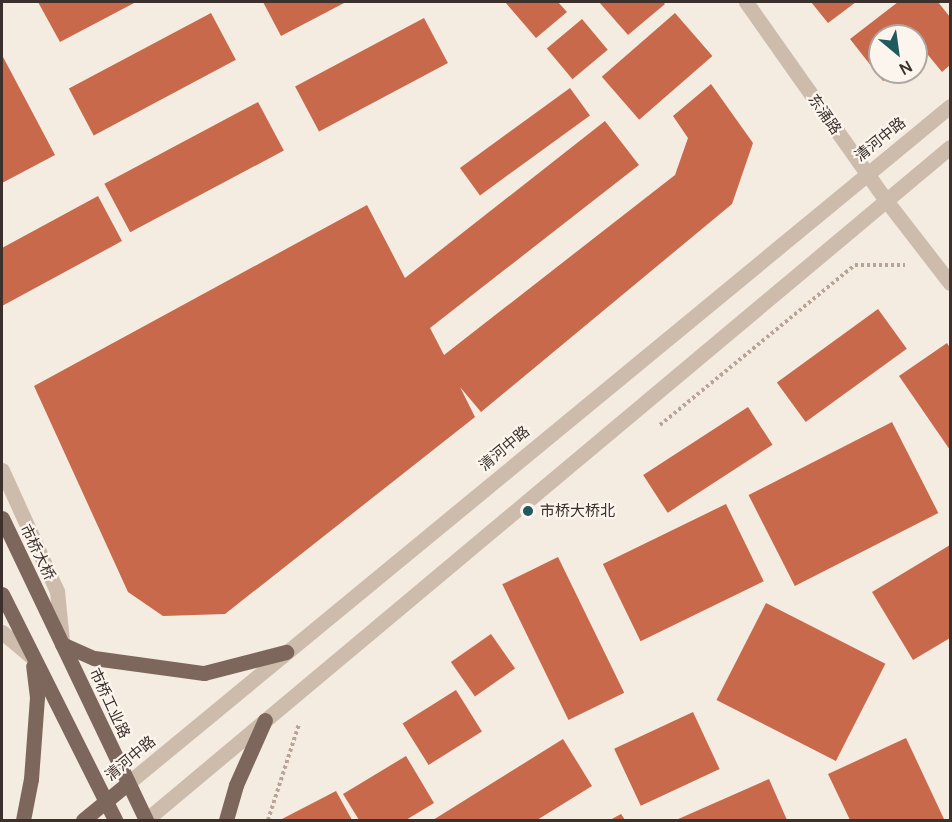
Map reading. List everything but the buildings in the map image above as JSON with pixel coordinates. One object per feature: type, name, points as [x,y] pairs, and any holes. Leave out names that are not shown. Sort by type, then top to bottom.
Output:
[{"type":"main road","name":"市桥大桥","points":[[2,518],[41,601]]},
{"type":"main road","points":[[2,594],[115,820]]},
{"type":"main road","name":"市桥工业路","points":[[41,601],[145,820]]},
{"type":"main road","points":[[62,644],[94,658],[204,673],[286,652]]},
{"type":"main road","points":[[23,820],[32,779],[37,697],[32,657]]},
{"type":"main road","points":[[226,820],[236,785],[265,720]]},
{"type":"main road","name":"清河中路","points":[[83,820],[128,783]]},
{"type":"street","name":"东涌路","points":[[746,2],[866,173],[951,283]]},
{"type":"street","name":"清河中路","points":[[128,783],[866,173],[951,106]]},
{"type":"street","points":[[145,820],[885,199],[951,147]]},
{"type":"street","points":[[2,470],[57,591],[62,644]]},
{"type":"street","points":[[2,632],[32,657]]},
{"type":"path","points":[[651,432],[855,265],[914,264]]},
{"type":"path","points":[[268,820],[300,721]]},
{"type":"place","name":"市桥大桥北","points":[[528,511]]}]
